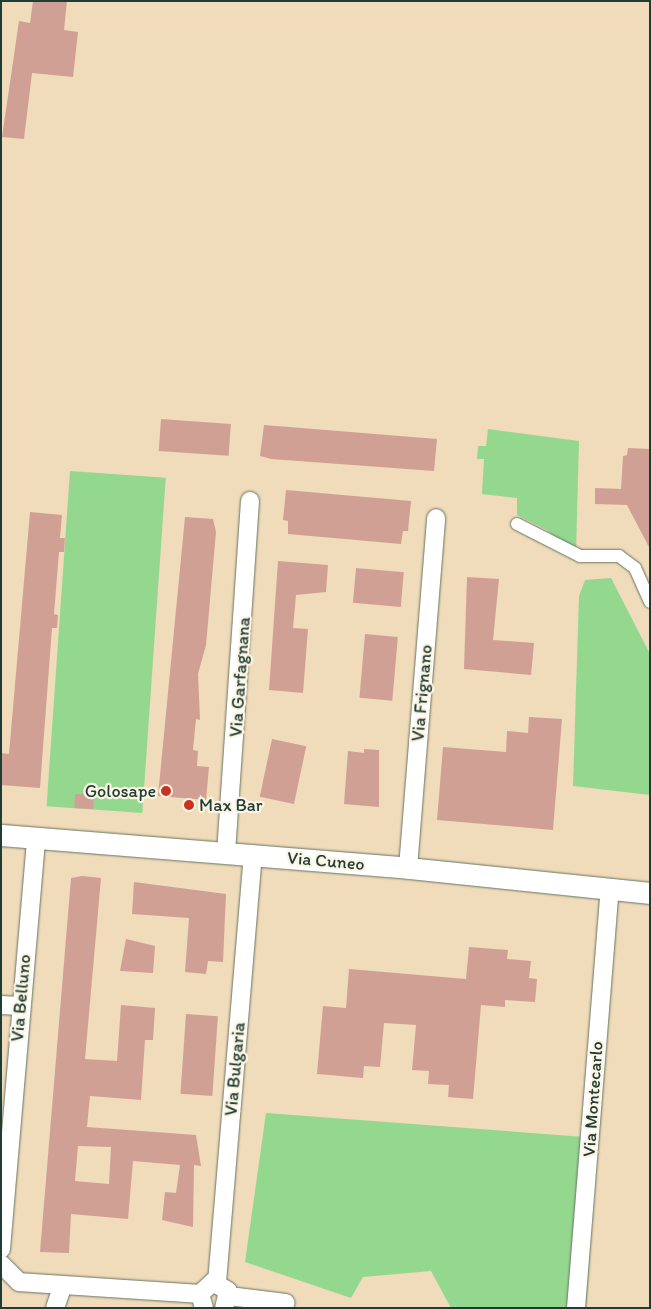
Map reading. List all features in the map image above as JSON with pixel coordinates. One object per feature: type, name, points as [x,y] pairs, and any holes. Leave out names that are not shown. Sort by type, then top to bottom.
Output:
[{"type":"street","name":"Via Garfagnana","points":[[226,853],[250,501]]},
{"type":"street","name":"Via Frignano","points":[[408,868],[436,518]]},
{"type":"street","points":[[517,524],[580,556],[618,556],[635,568],[650,602]]},
{"type":"street","name":"Via Cuneo","points":[[1,835],[408,868],[650,893]]},
{"type":"street","name":"Via Belluno","points":[[1,1249],[4,1168],[36,838]]},
{"type":"street","name":"Via Bulgaria","points":[[218,1282],[253,855]]},
{"type":"street","name":"Via Montecarlo","points":[[576,1308],[610,889]]},
{"type":"street","points":[[1,1005],[20,1006]]},
{"type":"street","points":[[4,1269],[19,1282],[63,1285],[202,1301],[204,1286],[218,1282],[227,1302],[286,1303]]},
{"type":"street","points":[[55,1308],[63,1285]]},
{"type":"green space","points":[[488,429],[579,441],[576,553],[547,530],[517,515],[517,498],[482,494],[484,459],[477,459],[478,446],[486,446]]},
{"type":"green space","points":[[70,471],[166,478],[142,813],[47,806]]},
{"type":"green space","points":[[611,578],[650,654],[650,795],[573,786],[579,596],[585,580]]},
{"type":"green space","points":[[266,1113],[598,1138],[586,1308],[451,1308],[431,1271],[363,1277],[351,1298],[245,1262]]},
{"type":"building","points":[[33,1],[67,1],[64,30],[78,32],[73,77],[32,73],[24,139],[2,137],[19,21],[30,23]]},
{"type":"building","points":[[161,419],[231,424],[229,456],[159,451]]},
{"type":"building","points":[[264,425],[437,439],[434,471],[271,459],[260,456]]},
{"type":"building","points":[[628,448],[650,449],[650,549],[627,505],[595,504],[595,488],[621,489],[623,456],[627,455]]},
{"type":"building","points":[[286,490],[411,501],[408,531],[403,531],[401,544],[288,534],[288,521],[283,520]]},
{"type":"building","points":[[30,512],[62,515],[60,538],[65,538],[64,552],[59,552],[54,614],[58,615],[57,628],[52,628],[40,788],[1,785],[1,753],[9,754]]},
{"type":"building","points":[[185,517],[213,519],[216,532],[206,645],[198,674],[200,720],[196,719],[193,750],[198,751],[197,766],[209,767],[206,800],[158,796]]},
{"type":"building","points":[[278,561],[328,565],[326,592],[296,595],[293,628],[308,629],[303,693],[269,690]]},
{"type":"building","points":[[356,568],[404,572],[401,607],[353,603]]},
{"type":"building","points":[[467,577],[499,579],[493,640],[534,643],[531,675],[464,669]]},
{"type":"building","points":[[365,634],[398,637],[392,701],[359,698]]},
{"type":"building","points":[[529,717],[562,719],[553,830],[437,820],[443,747],[506,752],[507,731],[528,733]]},
{"type":"building","points":[[272,739],[306,746],[294,804],[260,797]]},
{"type":"building","points":[[364,749],[379,750],[379,807],[344,804],[348,751],[364,753]]},
{"type":"building","points":[[75,794],[94,795],[93,809],[74,808]]},
{"type":"building","points":[[82,876],[101,878],[85,1059],[117,1061],[121,1005],[155,1008],[153,1040],[145,1040],[141,1100],[90,1096],[87,1127],[196,1135],[201,1166],[194,1165],[193,1227],[162,1220],[165,1192],[176,1193],[180,1165],[133,1161],[128,1219],[71,1214],[69,1253],[40,1252],[71,878]],"holes":[[[78,1146],[111,1147],[109,1184],[75,1181]]]},
{"type":"building","points":[[134,882],[226,894],[223,962],[208,961],[206,974],[185,972],[189,918],[132,914]]},
{"type":"building","points":[[126,939],[155,946],[153,973],[120,971]]},
{"type":"building","points":[[469,947],[508,950],[507,959],[531,961],[529,978],[537,979],[535,1002],[505,1000],[505,1007],[481,1005],[473,1099],[448,1097],[449,1085],[428,1084],[429,1071],[412,1070],[416,1025],[384,1023],[380,1067],[364,1066],[363,1078],[317,1074],[323,1006],[346,1008],[349,969],[466,979]]},
{"type":"building","points":[[186,1014],[218,1016],[212,1096],[180,1094]]},
{"type":"place","name":"Golosape","points":[[166,791]]},
{"type":"place","name":"Max Bar","points":[[189,805]]}]
